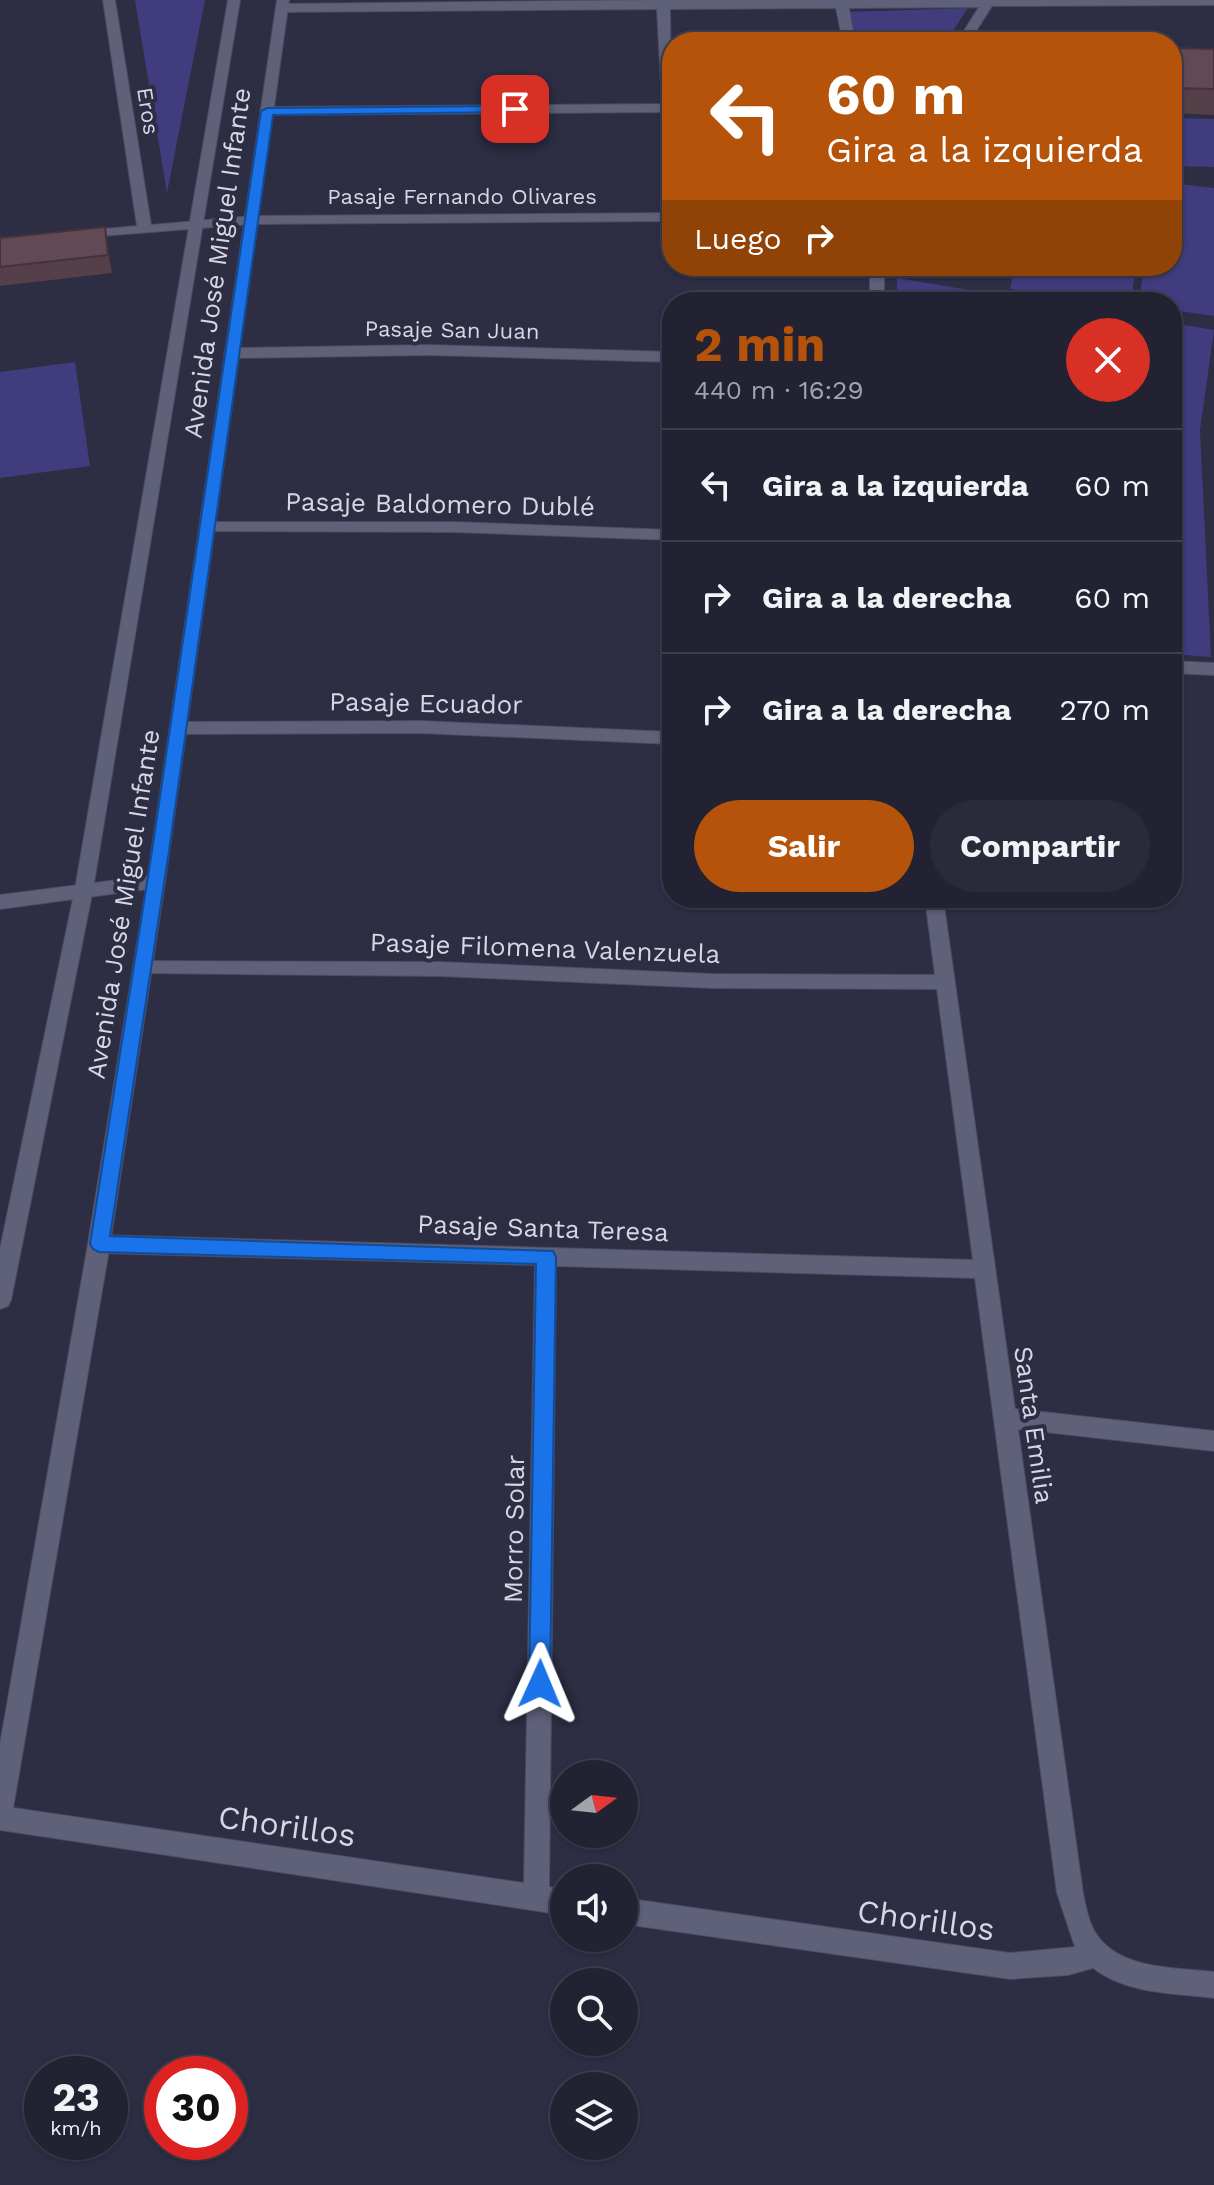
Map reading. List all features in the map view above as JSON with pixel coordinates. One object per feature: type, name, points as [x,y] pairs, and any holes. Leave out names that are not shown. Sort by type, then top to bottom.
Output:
[{"type":"street","name":"Eros","points":[[109,0],[144,228]]},
{"type":"street","name":"Avenida José Miguel Infante","points":[[0,1300],[84,889],[234,0]]},
{"type":"street","points":[[970,32],[990,1]]},
{"type":"street","points":[[283,4],[1214,1]]},
{"type":"street","points":[[663,2],[664,32]]},
{"type":"street","points":[[842,3],[847,32]]},
{"type":"street","name":"Avenida José Miguel Infante","points":[[0,1816],[99,1244],[143,966],[283,4]]},
{"type":"street","points":[[267,111],[662,108]]},
{"type":"street","name":"Pasaje Fernando Olivares","points":[[72,236],[252,220],[662,217]]},
{"type":"street","name":"Pasaje San Juan","points":[[232,353],[428,350],[662,357]]},
{"type":"street","name":"Pasaje Baldomero Dublé","points":[[207,527],[454,527],[662,535]]},
{"type":"street","points":[[1182,667],[1214,669]]},
{"type":"street","name":"Pasaje Ecuador","points":[[179,728],[421,727],[662,738]]},
{"type":"street","points":[[0,902],[156,882]]},
{"type":"street","name":"Santa Emilia","points":[[935,908],[1070,1893],[1083,1937],[1096,1954]]},
{"type":"street","name":"Pasaje Filomena Valenzuela","points":[[143,966],[439,969],[712,981],[946,982]]},
{"type":"street","name":"Pasaje Santa Teresa","points":[[99,1244],[984,1269]]},
{"type":"street","name":"Morro Solar","points":[[536,1898],[546,1257]]},
{"type":"street","points":[[1005,1418],[1214,1441]]},
{"type":"street","name":"Chorillos","points":[[0,1816],[550,1900]]},
{"type":"street","name":"Chorillos","points":[[638,1913],[1010,1966],[1068,1962],[1096,1954]]},
{"type":"street","points":[[1096,1954],[1132,1973],[1214,1985]]},
{"type":"shaded area","points":[[135,0],[205,0],[167,193]]},
{"type":"shaded area","points":[[968,8],[952,32],[851,32],[847,12]]},
{"type":"shaded area","points":[[1182,118],[1214,119],[1214,167],[1182,166]]},
{"type":"shaded area","points":[[1182,184],[1214,188],[1214,316],[1182,311],[1182,292],[1140,292],[1143,276],[1182,276]]},
{"type":"shaded area","points":[[1013,276],[1135,276],[1132,292],[1033,292],[1010,289]]},
{"type":"shaded area","points":[[897,278],[982,292],[897,292]]},
{"type":"shaded area","points":[[1182,325],[1214,330],[1200,430],[1211,657],[1182,655]]},
{"type":"shaded area","points":[[75,362],[90,466],[0,478],[0,372]]},
{"type":"building","points":[[1182,48],[1214,49],[1214,89],[1182,88]]},
{"type":"building","points":[[105,227],[108,255],[0,267],[0,238]]},
{"type":"route","points":[[515,109],[267,111],[161,851],[99,1244],[546,1257],[540,1684]]}]
